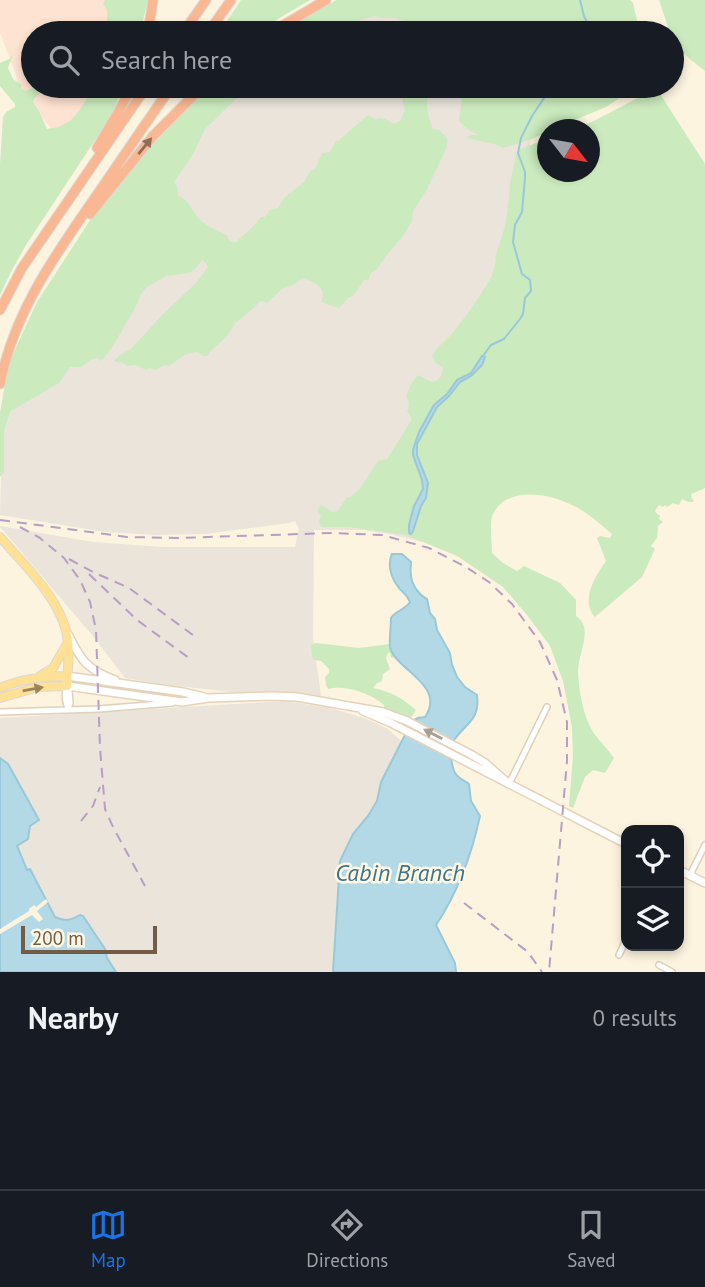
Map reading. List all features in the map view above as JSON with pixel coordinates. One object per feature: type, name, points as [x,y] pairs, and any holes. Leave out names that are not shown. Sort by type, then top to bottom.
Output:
[{"type":"highway","points":[[150,21],[153,0]]},
{"type":"highway","points":[[191,21],[206,0]]},
{"type":"highway","points":[[216,21],[231,0]]},
{"type":"highway","points":[[290,21],[326,0]]},
{"type":"highway","points":[[0,310],[21,268],[111,126],[126,98]]},
{"type":"highway","points":[[9,290],[139,98]]},
{"type":"highway","points":[[0,384],[10,346],[30,298],[60,249],[164,98]]},
{"type":"highway","points":[[30,298],[76,233],[153,136],[191,98]]},
{"type":"main road","points":[[1,541],[57,605],[66,630],[86,665],[129,685]]},
{"type":"main road","points":[[66,630],[67,687]]},
{"type":"main road","points":[[36,678],[53,668],[68,642]]},
{"type":"main road","points":[[0,688],[19,681],[67,676],[208,698]]},
{"type":"main road","points":[[0,698],[38,687],[67,687],[182,702],[208,698],[297,697],[383,712],[407,721],[457,752]]},
{"type":"main road","points":[[352,707],[485,763],[509,784],[621,841]]},
{"type":"main road","points":[[684,872],[705,883]]},
{"type":"street","points":[[67,687],[65,703],[68,709]]},
{"type":"street","points":[[0,712],[99,709],[182,702]]},
{"type":"street","points":[[509,784],[547,707]]},
{"type":"street","points":[[690,875],[705,845]]},
{"type":"street","points":[[619,954],[621,950]]},
{"type":"street","points":[[659,965],[672,972]]},
{"type":"shaded area","points":[[0,0],[122,0],[118,21],[21,21],[21,91],[0,33]]},
{"type":"shaded area","points":[[389,14],[425,21],[355,21]]},
{"type":"shaded area","points":[[27,98],[91,98],[63,144]]},
{"type":"shaded area","points":[[225,98],[545,98],[534,123],[494,339],[418,533],[422,542],[364,530],[314,530],[313,637],[321,696],[300,693],[241,693],[125,678],[0,527],[93,542],[163,547],[295,547],[299,529],[295,521],[206,534],[155,535],[105,532],[0,515],[2,437],[18,393],[151,170]]},
{"type":"shaded area","points":[[285,701],[331,708],[367,719],[388,729],[401,741],[381,782],[377,801],[353,834],[333,972],[116,972],[105,949],[83,916],[69,920],[55,917],[30,869],[27,870],[17,846],[30,825],[39,819],[8,764],[0,758],[0,718]]},
{"type":"green space","points":[[105,0],[148,0],[143,21],[107,21],[107,10],[103,4]]},
{"type":"green space","points":[[241,0],[310,0],[274,21],[227,21]]},
{"type":"green space","points":[[336,0],[630,0],[637,21],[405,21],[375,16],[358,21],[301,21]]},
{"type":"green space","points":[[659,0],[705,0],[705,71],[684,53],[684,21],[666,21]]},
{"type":"green space","points":[[13,55],[8,68],[13,79],[21,84],[21,98],[35,98],[33,102],[47,129],[71,120],[87,98],[118,98],[101,131],[26,245],[0,295],[0,164],[3,117],[15,104],[0,86],[0,63]]},
{"type":"green space","points":[[198,98],[237,98],[205,129],[193,154],[174,182],[178,195],[201,221],[235,243],[261,217],[278,208],[284,198],[315,169],[322,153],[330,152],[336,141],[368,115],[376,120],[385,119],[394,124],[400,121],[405,110],[402,98],[428,98],[433,129],[439,130],[447,138],[447,147],[413,211],[412,221],[403,236],[368,280],[364,280],[353,296],[339,308],[321,302],[321,289],[315,283],[302,278],[282,289],[267,303],[259,302],[207,356],[197,352],[186,354],[169,366],[164,365],[156,370],[146,370],[136,365],[127,366],[114,361],[131,349],[196,283],[208,267],[202,260],[189,273],[166,276],[147,287],[141,294],[113,346],[101,361],[97,358],[81,367],[70,367],[59,383],[11,411],[4,431],[4,472],[0,477],[0,413],[8,365],[37,302],[94,214],[147,150]]},
{"type":"green space","points":[[462,98],[620,98],[577,119],[537,119],[537,137],[503,148],[467,138],[470,135],[479,135],[459,121]]},
{"type":"green space","points":[[638,98],[663,98],[705,164],[705,488],[691,494],[693,502],[682,499],[679,505],[659,505],[655,511],[663,522],[658,526],[657,538],[651,546],[655,549],[642,577],[595,617],[589,604],[589,596],[606,561],[597,538],[610,538],[612,534],[578,508],[540,495],[529,494],[508,499],[499,505],[491,522],[492,553],[517,571],[524,566],[560,583],[576,600],[576,616],[584,627],[584,642],[578,666],[582,703],[593,732],[614,758],[605,773],[593,770],[585,777],[573,808],[569,806],[572,727],[563,681],[550,646],[503,587],[457,556],[406,535],[349,527],[321,527],[321,516],[317,511],[321,505],[333,512],[338,511],[347,497],[359,490],[378,461],[387,459],[411,421],[406,396],[418,375],[431,382],[440,378],[443,367],[436,363],[432,356],[467,314],[493,273],[506,223],[517,150],[537,143],[537,182],[600,182],[600,119],[597,119]],"holes":[[[482,356],[484,357],[482,365],[460,382],[437,407],[417,444],[417,455],[428,483],[426,498],[421,505],[415,527],[408,530],[414,506],[423,489],[413,455],[419,432],[434,405],[447,394],[457,380],[471,373]]]},
{"type":"green space","points":[[316,643],[359,648],[390,644],[396,657],[391,658],[388,653],[386,658],[390,669],[373,688],[396,696],[416,710],[410,719],[384,708],[379,701],[365,694],[350,689],[328,689],[325,677],[329,669],[312,657],[311,645]]},
{"type":"water","points":[[482,356],[485,357],[482,365],[460,382],[437,407],[417,444],[417,455],[428,483],[426,498],[411,534],[409,525],[414,506],[423,489],[413,455],[419,432],[434,405],[447,394],[457,380],[471,373]]},
{"type":"water","name":"Cabin Branch","points":[[392,554],[402,554],[411,562],[412,582],[418,592],[427,599],[430,613],[450,653],[457,677],[477,695],[472,720],[454,740],[451,756],[455,773],[469,784],[471,801],[480,816],[463,872],[436,925],[455,963],[456,972],[333,972],[340,861],[353,834],[377,801],[381,782],[412,721],[425,717],[430,706],[430,696],[425,687],[394,655],[390,647],[391,618],[410,602],[392,576]]},
{"type":"water","points":[[0,758],[8,764],[39,820],[30,826],[28,839],[17,846],[27,870],[30,869],[55,917],[65,920],[83,916],[105,949],[116,972],[0,972]]},
{"type":"pier","points":[[46,899],[48,902],[37,911],[43,919],[39,922],[32,915],[0,934],[0,929]]},
{"type":"waterway","name":"Cabin Branch","points":[[580,0],[586,21]]},
{"type":"waterway","name":"Cabin Branch","points":[[483,356],[491,345],[504,339],[520,319],[525,298],[531,291],[530,280],[522,274],[513,242],[515,225],[522,212],[525,178],[518,153],[521,138],[544,98]]},
{"type":"railway","points":[[0,520],[127,537],[332,533],[382,535],[429,548],[489,582],[512,604],[540,642],[557,680],[567,722],[567,761],[549,972]]},
{"type":"railway","points":[[20,527],[40,538],[64,558],[80,580],[90,602],[96,630],[105,809],[145,886]]},
{"type":"railway","points":[[69,559],[129,588],[197,638]]},
{"type":"railway","points":[[89,574],[137,620],[193,661]]},
{"type":"railway","points":[[81,821],[93,806],[100,787]]},
{"type":"railway","points":[[464,903],[528,952],[542,972]]}]
